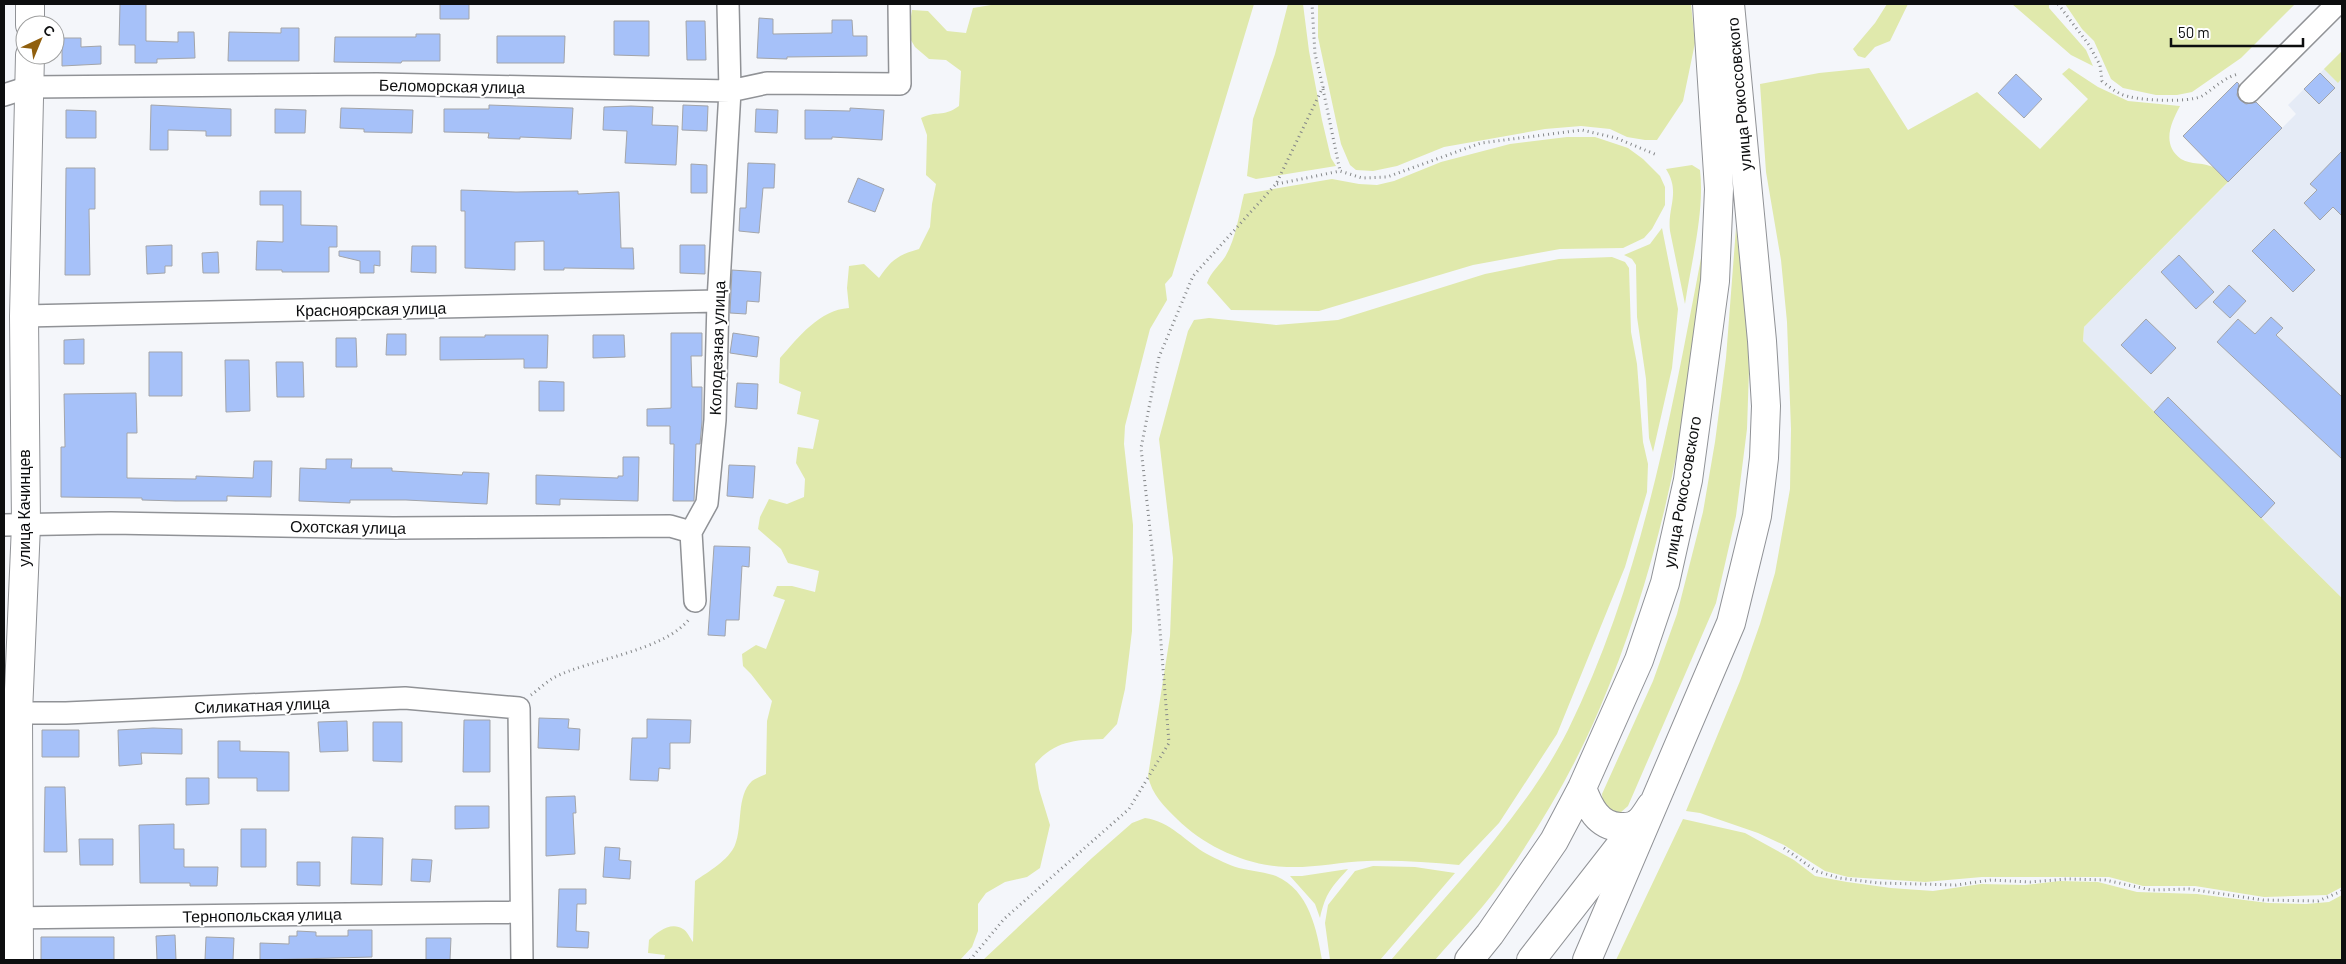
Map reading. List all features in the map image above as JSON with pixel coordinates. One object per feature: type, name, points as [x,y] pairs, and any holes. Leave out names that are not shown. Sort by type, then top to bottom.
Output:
[{"type":"main road","name":"улица Рокоссовского","points":[[1469,960],[1490,934],[1554,841],[1582,788],[1639,660],[1662,592],[1679,526],[1688,480],[1715,281],[1719,189],[1707,4]]},
{"type":"main road","name":"улица Рокоссовского","points":[[1587,960],[1644,814],[1702,695],[1731,623],[1758,516],[1764,458],[1766,406],[1762,341],[1730,4]]},
{"type":"main road","name":"улица Качинцев","points":[[19,960],[12,918],[11,713],[15,525],[24,316],[30,65]]},
{"type":"main road","points":[[1582,788],[1589,806],[1596,816],[1607,825],[1627,827],[1644,814]]},
{"type":"main road","points":[[1531,960],[1644,814]]},
{"type":"street","name":"Колодезная улица","points":[[691,532],[706,504],[715,420],[718,301],[730,91],[728,4]]},
{"type":"street","name":"Беломорская улица","points":[[4,95],[29,87],[378,84],[730,91],[767,83],[900,84],[898,4]]},
{"type":"street","points":[[2249,92],[2337,4]]},
{"type":"street","name":"Красноярская улица","points":[[24,316],[718,301]]},
{"type":"street","name":"Охотская улица","points":[[15,525],[111,523],[393,528],[670,526],[691,532]]},
{"type":"street","points":[[691,532],[695,601]]},
{"type":"street","name":"Силикатная улица","points":[[11,713],[405,698],[519,708]]},
{"type":"street","points":[[519,708],[522,960]]},
{"type":"street","name":"Тернопольская улица","points":[[12,918],[521,912]]},
{"type":"path","points":[[1312,4],[1315,54],[1340,171]]},
{"type":"path","points":[[2058,4],[2089,45],[2100,65],[2102,81],[2122,95],[2152,100],[2188,100],[2201,96],[2226,77],[2250,71],[2271,70]]},
{"type":"path","points":[[970,960],[1004,919],[1129,809],[1169,742],[1157,593],[1141,448],[1158,357],[1193,276],[1276,184],[1323,87]]},
{"type":"path","points":[[1276,184],[1340,171],[1362,178],[1387,177],[1481,143],[1582,130],[1616,138],[1657,155]]},
{"type":"path","points":[[519,708],[529,697],[553,678],[647,645],[683,628],[690,618],[695,601]]},
{"type":"path","points":[[1784,848],[1816,871],[1839,878],[1879,883],[1956,885],[1991,880],[2030,882],[2067,879],[2105,880],[2151,890],[2189,889],[2263,900],[2318,901],[2342,891]]},
{"type":"shaded area","points":[[2342,51],[2342,598],[2083,341],[2084,327],[2296,114],[2288,105]]},
{"type":"green space","points":[[997,4],[1254,4],[1172,276],[1165,284],[1167,300],[1150,329],[1125,426],[1124,444],[1133,525],[1132,631],[1125,689],[1117,724],[1103,739],[1066,743],[1042,756],[1035,764],[1039,789],[1050,825],[1040,868],[1027,877],[1005,882],[986,893],[978,904],[978,931],[972,947],[960,960],[664,960],[665,955],[648,953],[649,940],[664,928],[674,926],[684,930],[693,942],[695,881],[718,865],[732,850],[737,837],[742,803],[747,787],[752,781],[766,774],[767,721],[772,701],[743,666],[742,654],[756,645],[766,649],[785,600],[773,596],[777,586],[792,586],[815,592],[819,571],[788,563],[781,549],[758,529],[760,517],[769,499],[787,504],[804,497],[805,479],[796,463],[798,447],[813,449],[819,420],[797,414],[801,392],[779,383],[780,358],[802,333],[819,319],[838,310],[849,308],[847,288],[849,266],[864,264],[879,278],[896,259],[919,249],[930,227],[936,184],[926,175],[927,135],[921,118],[931,114],[948,112],[959,106],[961,71],[946,60],[929,59],[915,47],[908,35],[912,10],[928,11],[947,31],[966,33],[973,8]]},
{"type":"green space","points":[[1288,4],[1303,4],[1309,51],[1322,120],[1331,158],[1336,166],[1256,179],[1247,176],[1253,119],[1275,54]]},
{"type":"green space","points":[[1318,4],[1691,4],[1695,43],[1683,101],[1657,140],[1627,137],[1610,129],[1581,126],[1545,129],[1444,147],[1397,166],[1373,171],[1356,170],[1350,165],[1341,144],[1318,37]]},
{"type":"green space","points":[[1887,4],[1908,4],[1890,41],[1875,47],[1865,58],[1858,56],[1853,49],[1875,23]]},
{"type":"green space","points":[[2012,4],[2049,4],[2049,8],[2086,50],[2093,66],[2071,55]]},
{"type":"green space","points":[[2065,4],[2295,4],[2241,58],[2192,92],[2177,95],[2156,95],[2123,88],[2111,79],[2094,41],[2082,29]]},
{"type":"green space","points":[[2342,51],[2342,78],[2338,83],[2324,69]]},
{"type":"green space","points":[[1869,68],[1908,130],[1977,92],[2040,149],[2088,99],[2062,74],[2069,68],[2098,87],[2128,101],[2180,106],[2171,126],[2171,147],[2185,161],[2215,168],[2228,182],[2084,327],[2083,341],[2342,598],[2342,887],[2327,895],[2264,897],[2195,886],[2143,886],[2109,877],[1982,877],[1925,882],[1848,877],[1825,871],[1784,845],[1758,833],[1700,813],[1686,811],[1740,681],[1760,624],[1775,573],[1790,489],[1791,429],[1787,322],[1781,260],[1766,172],[1760,84],[1819,73]]},
{"type":"green space","points":[[1567,137],[1595,137],[1628,148],[1643,159],[1660,176],[1665,187],[1665,205],[1652,229],[1644,238],[1623,248],[1560,249],[1473,265],[1319,311],[1231,310],[1207,283],[1229,250],[1235,234],[1244,194],[1332,179],[1377,185],[1394,181],[1441,162],[1510,144]]},
{"type":"green space","points":[[1692,165],[1700,170],[1701,202],[1685,304],[1670,231],[1673,185],[1666,169]]},
{"type":"green space","points":[[1707,227],[1702,289],[1694,350],[1685,412],[1673,473],[1642,593],[1622,652],[1590,731],[1569,773],[1533,835],[1482,907],[1435,960],[1391,960],[1486,850],[1531,791],[1551,761],[1568,730],[1595,670],[1638,546],[1654,483],[1669,419]]},
{"type":"green space","points":[[1662,228],[1678,309],[1672,368],[1653,452],[1649,438],[1646,379],[1637,317],[1636,265],[1632,259],[1624,255],[1650,244]]},
{"type":"green space","points":[[1736,228],[1747,323],[1749,370],[1747,429],[1736,516],[1716,603],[1628,806],[1620,813],[1612,814],[1603,803],[1602,794],[1653,681],[1677,614],[1703,512],[1715,442],[1726,358]]},
{"type":"green space","points":[[1612,257],[1625,262],[1629,268],[1631,332],[1637,364],[1643,442],[1648,464],[1647,492],[1625,567],[1557,734],[1499,823],[1459,865],[1378,861],[1307,867],[1272,866],[1242,859],[1228,853],[1188,829],[1163,805],[1152,789],[1148,776],[1170,636],[1173,558],[1159,439],[1188,331],[1194,320],[1209,318],[1276,325],[1338,320],[1485,274],[1559,259]]},
{"type":"green space","points":[[1145,818],[1162,823],[1199,849],[1223,862],[1239,868],[1276,876],[1287,882],[1304,901],[1310,912],[1322,960],[983,960],[1092,858],[1132,823]]},
{"type":"green space","points":[[1683,819],[1745,833],[1794,860],[1815,876],[1891,888],[1933,891],[1981,884],[2025,885],[2060,881],[2098,882],[2137,892],[2197,894],[2268,903],[2306,904],[2329,902],[2342,895],[2342,960],[1616,960]]},
{"type":"green space","points":[[1373,866],[1415,867],[1455,873],[1380,960],[1330,960],[1325,923],[1328,905],[1355,871]]},
{"type":"green space","points":[[1348,869],[1330,891],[1320,918],[1315,904],[1290,876],[1302,876]]},
{"type":"building","points":[[120,4],[146,4],[146,41],[178,42],[178,32],[194,32],[195,58],[157,59],[157,63],[135,63],[135,45],[119,45]]},
{"type":"building","points":[[440,4],[469,4],[469,19],[440,19]]},
{"type":"building","points":[[759,18],[773,19],[773,34],[832,33],[832,20],[852,20],[853,36],[867,36],[867,56],[787,57],[787,59],[757,58]]},
{"type":"building","points":[[614,21],[649,21],[649,56],[614,55]]},
{"type":"building","points":[[686,21],[705,21],[706,60],[687,60]]},
{"type":"building","points":[[281,28],[299,28],[299,61],[228,61],[229,32],[281,33]]},
{"type":"building","points":[[416,34],[440,34],[440,61],[402,61],[401,63],[334,62],[335,37],[416,37]]},
{"type":"building","points":[[497,36],[565,36],[564,63],[497,63]]},
{"type":"building","points":[[65,38],[81,38],[81,47],[101,46],[101,64],[62,66],[65,65]]},
{"type":"building","points":[[2320,73],[2335,88],[2319,104],[2304,89]]},
{"type":"building","points":[[2016,74],[2042,99],[2024,118],[1998,93]]},
{"type":"building","points":[[2237,82],[2239,84],[2237,95],[2240,100],[2246,104],[2256,102],[2282,128],[2228,182],[2183,136]]},
{"type":"building","points":[[151,105],[231,109],[231,136],[206,136],[206,131],[168,130],[168,150],[150,150]]},
{"type":"building","points":[[489,105],[573,108],[571,139],[488,138],[489,133],[444,132],[444,109],[489,109]]},
{"type":"building","points":[[683,105],[708,106],[707,131],[682,130]]},
{"type":"building","points":[[604,107],[653,107],[652,125],[678,126],[676,165],[625,163],[627,131],[603,130]]},
{"type":"building","points":[[341,108],[413,110],[412,133],[364,132],[364,129],[340,128]]},
{"type":"building","points":[[850,108],[884,110],[882,140],[832,137],[832,139],[805,139],[805,110],[850,111]]},
{"type":"building","points":[[275,109],[306,110],[305,133],[275,133]]},
{"type":"building","points":[[756,109],[778,110],[777,133],[755,132]]},
{"type":"building","points":[[66,110],[96,111],[96,138],[66,138]]},
{"type":"building","points":[[2342,151],[2342,216],[2333,207],[2320,220],[2304,203],[2317,190],[2310,184]]},
{"type":"building","points":[[748,163],[775,164],[774,188],[763,188],[759,233],[739,231],[740,208],[746,208]]},
{"type":"building","points":[[691,164],[707,165],[707,193],[691,193]]},
{"type":"building","points":[[66,168],[95,168],[95,209],[89,209],[90,275],[65,275]]},
{"type":"building","points":[[858,178],[884,189],[875,212],[848,202]]},
{"type":"building","points":[[461,190],[516,192],[578,191],[578,194],[619,192],[621,248],[633,248],[634,269],[564,268],[564,270],[544,270],[544,241],[515,242],[515,270],[465,268],[465,211],[461,211]]},
{"type":"building","points":[[260,191],[301,191],[301,225],[337,226],[337,247],[329,247],[329,272],[256,270],[257,241],[283,242],[283,205],[260,205]]},
{"type":"building","points":[[2274,229],[2315,270],[2293,292],[2252,251]]},
{"type":"building","points":[[172,245],[172,266],[165,266],[165,273],[147,274],[146,246]]},
{"type":"building","points":[[680,245],[705,245],[705,274],[680,273]]},
{"type":"building","points":[[412,246],[436,246],[436,273],[411,272]]},
{"type":"building","points":[[339,251],[380,251],[380,266],[374,265],[374,273],[360,273],[360,261],[339,256]]},
{"type":"building","points":[[218,252],[219,273],[203,273],[202,253]]},
{"type":"building","points":[[2179,255],[2214,292],[2196,309],[2161,272]]},
{"type":"building","points":[[732,270],[761,272],[759,302],[747,301],[746,314],[730,313]]},
{"type":"building","points":[[2229,285],[2246,301],[2230,318],[2213,302]]},
{"type":"building","points":[[2271,317],[2283,328],[2276,335],[2342,397],[2342,459],[2217,342],[2238,319],[2255,334]]},
{"type":"building","points":[[2146,319],[2176,348],[2151,374],[2121,345]]},
{"type":"building","points":[[671,333],[702,333],[702,356],[691,356],[692,387],[702,387],[702,422],[700,444],[696,444],[694,501],[673,501],[674,444],[670,444],[670,426],[647,426],[647,409],[671,408]]},
{"type":"building","points":[[733,333],[759,337],[757,357],[730,353]]},
{"type":"building","points":[[387,334],[406,334],[406,355],[386,355]]},
{"type":"building","points":[[485,335],[548,335],[547,368],[524,368],[524,359],[440,360],[440,337],[485,337]]},
{"type":"building","points":[[593,335],[624,335],[625,357],[593,358]]},
{"type":"building","points":[[336,338],[356,338],[357,367],[336,367]]},
{"type":"building","points":[[84,339],[84,364],[64,364],[64,340]]},
{"type":"building","points":[[149,352],[182,352],[182,396],[149,396]]},
{"type":"building","points":[[225,360],[249,360],[250,411],[226,412]]},
{"type":"building","points":[[276,362],[303,362],[304,397],[277,397]]},
{"type":"building","points":[[539,381],[564,382],[564,411],[539,411]]},
{"type":"building","points":[[737,383],[758,384],[757,409],[735,407]]},
{"type":"building","points":[[136,393],[137,433],[127,433],[127,478],[196,479],[196,476],[253,478],[254,461],[272,461],[271,497],[227,496],[227,501],[176,501],[142,500],[142,498],[61,497],[61,447],[65,447],[64,394]]},
{"type":"building","points":[[2168,397],[2275,503],[2261,518],[2154,412]]},
{"type":"building","points":[[623,457],[639,457],[638,501],[560,499],[560,505],[536,504],[536,475],[618,478],[618,476],[623,476]]},
{"type":"building","points":[[326,459],[352,459],[351,468],[392,468],[392,471],[462,475],[463,472],[489,473],[487,504],[406,500],[350,500],[350,503],[299,501],[300,468],[326,469]]},
{"type":"building","points":[[729,465],[755,466],[753,498],[727,496]]},
{"type":"building","points":[[714,546],[750,547],[749,567],[742,566],[739,620],[726,620],[725,636],[708,635]]},
{"type":"building","points":[[539,718],[569,719],[568,728],[580,729],[579,750],[538,748]]},
{"type":"building","points":[[647,719],[691,720],[690,743],[670,743],[670,769],[659,768],[658,781],[630,780],[632,738],[647,738]]},
{"type":"building","points":[[464,720],[490,720],[490,772],[463,772]]},
{"type":"building","points":[[347,721],[348,751],[320,752],[318,722]]},
{"type":"building","points":[[373,722],[402,722],[402,762],[373,761]]},
{"type":"building","points":[[182,729],[182,754],[141,753],[142,764],[119,766],[118,730]]},
{"type":"building","points":[[42,730],[79,730],[79,757],[42,757]]},
{"type":"building","points":[[218,741],[240,741],[240,751],[289,752],[289,791],[257,791],[257,778],[218,778]]},
{"type":"building","points":[[186,778],[209,778],[209,804],[186,805]]},
{"type":"building","points":[[45,787],[65,787],[67,852],[44,852]]},
{"type":"building","points":[[575,796],[576,813],[573,813],[575,854],[546,856],[546,797]]},
{"type":"building","points":[[455,806],[489,806],[489,828],[455,829]]},
{"type":"building","points":[[174,824],[174,849],[184,849],[184,867],[218,867],[217,886],[190,886],[190,883],[140,883],[139,825]]},
{"type":"building","points":[[241,829],[266,829],[266,867],[241,867]]},
{"type":"building","points":[[352,837],[383,838],[382,885],[351,884]]},
{"type":"building","points":[[79,839],[113,839],[113,865],[80,865]]},
{"type":"building","points":[[605,847],[620,848],[619,860],[631,861],[630,879],[603,877]]},
{"type":"building","points":[[412,859],[432,860],[430,882],[411,881]]},
{"type":"building","points":[[297,862],[320,862],[320,886],[297,885]]},
{"type":"building","points":[[559,889],[586,889],[586,904],[577,904],[576,931],[589,932],[588,948],[557,947]]},
{"type":"building","points":[[348,930],[372,930],[372,957],[260,960],[260,943],[289,944],[289,936],[297,936],[297,931],[316,932],[316,936],[348,936]]},
{"type":"building","points":[[175,935],[176,960],[157,960],[156,936]]},
{"type":"building","points":[[41,937],[114,937],[114,960],[41,960]]},
{"type":"building","points":[[206,937],[234,938],[233,960],[205,960]]},
{"type":"building","points":[[426,938],[451,938],[450,960],[426,960]]}]
